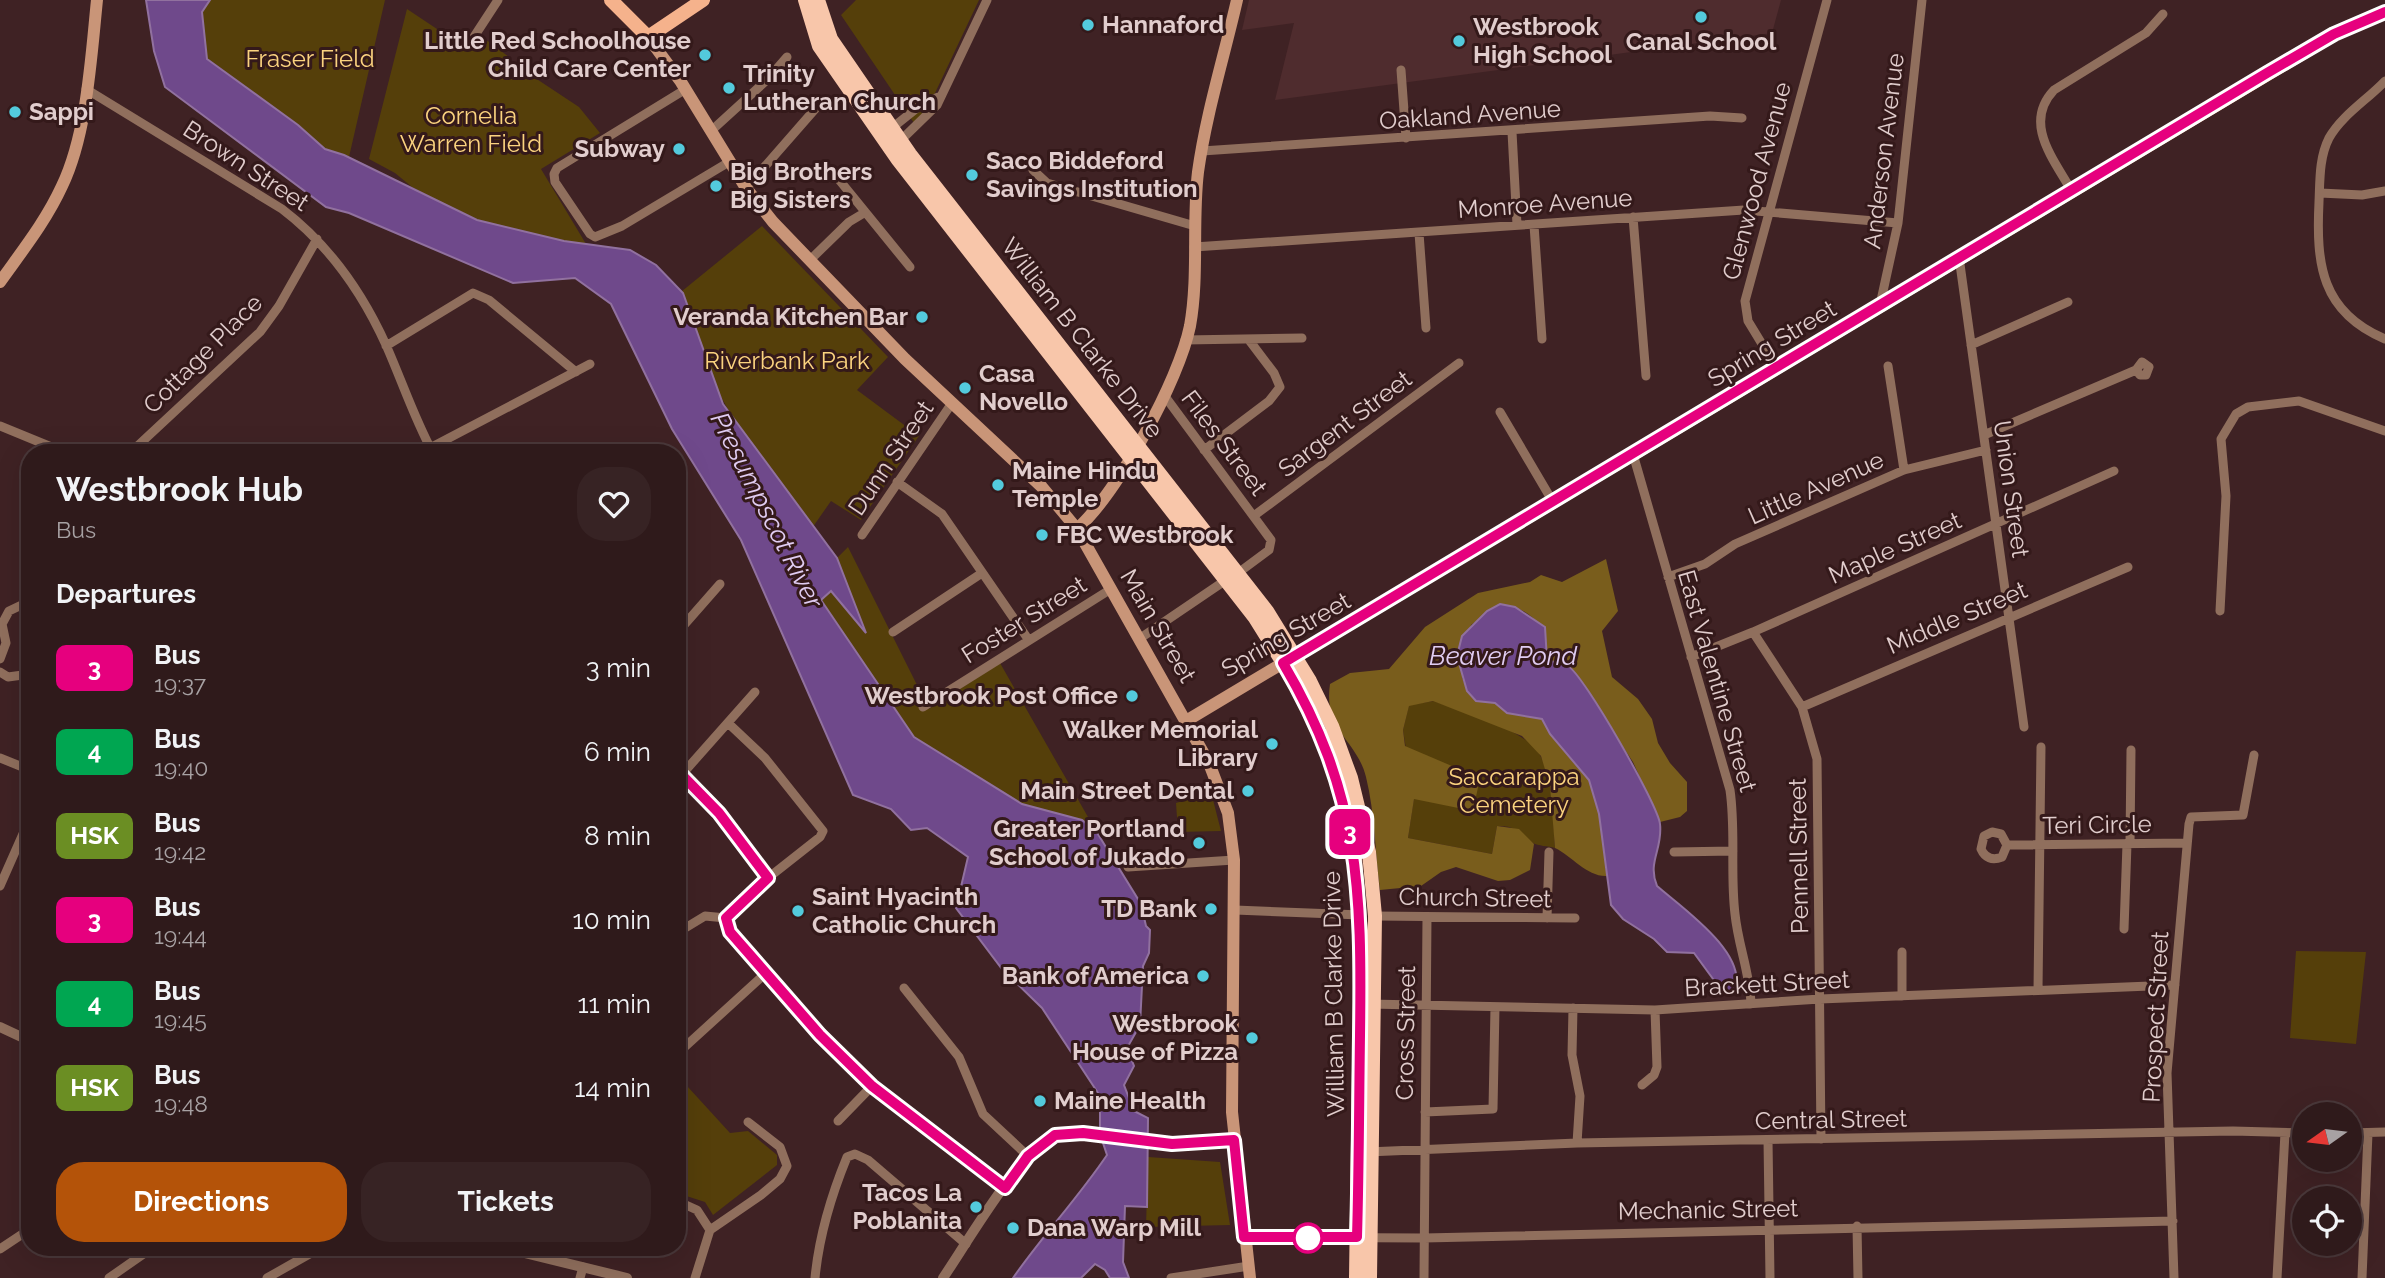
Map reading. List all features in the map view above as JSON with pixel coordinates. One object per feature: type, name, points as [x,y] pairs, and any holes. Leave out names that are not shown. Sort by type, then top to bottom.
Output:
[{"type":"highway","name":"William B Clarke Drive","points":[[805,0],[819,46],[894,139],[1232,577],[1289,659],[1340,788],[1368,916],[1364,1237],[1370,1278]]},
{"type":"highway","name":"William B Clarke Drive","points":[[818,0],[831,39],[894,139]]},
{"type":"highway","name":"William B Clarke Drive","points":[[1356,1278],[1364,1237]]},
{"type":"main road","points":[[0,282],[39,226],[63,185],[72,159],[86,89],[97,0]]},
{"type":"main road","name":"Main Street","points":[[611,0],[648,37],[686,89],[746,188],[810,260],[951,403],[1042,487],[1077,529],[1186,721],[1220,788],[1228,813],[1234,860],[1234,1140],[1250,1272]]},
{"type":"main road","points":[[648,37],[703,0]]},
{"type":"main road","points":[[1077,529],[1088,519],[1134,452],[1164,394],[1185,340],[1192,303],[1202,151],[1237,0]]},
{"type":"main road","name":"Spring Street","points":[[1186,721],[2334,34],[2385,12]]},
{"type":"street","points":[[468,46],[498,0]]},
{"type":"street","points":[[894,139],[937,106],[938,97],[987,0]]},
{"type":"street","name":"Glenwood Avenue","points":[[1776,367],[1748,321],[1745,308],[1768,211],[1827,0]]},
{"type":"street","name":"Anderson Avenue","points":[[1880,305],[1898,223],[1922,0]]},
{"type":"street","points":[[2071,190],[2041,139],[2040,118],[2044,103],[2054,90],[2146,33],[2163,14]]},
{"type":"street","points":[[711,131],[750,97],[787,57]]},
{"type":"street","points":[[1401,70],[1406,138]]},
{"type":"street","points":[[2385,81],[2342,121],[2328,140],[2321,164],[2317,246],[2325,281],[2350,318],[2385,339]]},
{"type":"street","name":"Brown Street","points":[[86,89],[282,209],[317,239],[338,265],[386,346],[406,398],[429,444]]},
{"type":"street","points":[[686,89],[565,164],[554,174],[555,182],[595,237],[622,226],[730,162]]},
{"type":"street","points":[[894,139],[922,104],[938,97]]},
{"type":"street","points":[[746,188],[816,108]]},
{"type":"street","name":"Oakland Avenue","points":[[1202,151],[1710,117],[1742,118]]},
{"type":"street","points":[[1512,132],[1517,225]]},
{"type":"street","points":[[1033,170],[1046,183],[1195,226]]},
{"type":"street","points":[[836,176],[910,267]]},
{"type":"street","points":[[2320,193],[2372,195],[2385,191]]},
{"type":"street","name":"Monroe Avenue","points":[[1194,247],[1744,210],[1898,223]]},
{"type":"street","points":[[810,260],[849,222],[864,212]]},
{"type":"street","points":[[1633,217],[1646,376]]},
{"type":"street","points":[[1534,225],[1542,339]]},
{"type":"street","points":[[1419,233],[1426,328]]},
{"type":"street","name":"Cottage Place","points":[[140,444],[260,332],[279,306],[317,239]]},
{"type":"street","name":"Union Street","points":[[1959,257],[2024,727]]},
{"type":"street","points":[[386,346],[472,293],[489,300],[576,372]]},
{"type":"street","points":[[1971,345],[2068,302]]},
{"type":"street","points":[[1185,340],[1302,338]]},
{"type":"street","points":[[1205,450],[1269,401],[1280,387],[1274,373],[1249,340]]},
{"type":"street","name":"Sargent Street","points":[[1255,515],[1459,363]]},
{"type":"street","points":[[443,444],[590,364]]},
{"type":"street","points":[[1888,366],[1904,470]]},
{"type":"street","points":[[1984,436],[2136,370]]},
{"type":"street","name":"Files Street","points":[[1164,394],[1269,535],[1271,546],[1232,577]]},
{"type":"street","points":[[2220,611],[2226,496],[2221,439],[2236,414],[2248,407],[2299,401],[2385,431]]},
{"type":"street","name":"Dunn Street","points":[[862,535],[951,403]]},
{"type":"street","points":[[1500,412],[1553,502]]},
{"type":"street","points":[[0,426],[44,444]]},
{"type":"street","name":"Little Avenue","points":[[1668,577],[1705,564],[1735,544],[1904,470],[1986,450]]},
{"type":"street","name":"East Valentine Street","points":[[1633,454],[1730,790],[1736,923],[1747,968],[1751,1004]]},
{"type":"street","name":"Maple Street","points":[[1691,657],[2114,471]]},
{"type":"street","points":[[897,482],[938,510],[1028,639]]},
{"type":"street","name":"Middle Street","points":[[1802,707],[2128,566]]},
{"type":"street","points":[[893,632],[982,573]]},
{"type":"street","points":[[1139,639],[1232,577]]},
{"type":"street","points":[[686,623],[720,584]]},
{"type":"street","name":"Foster Street","points":[[923,707],[1028,639],[1111,590]]},
{"type":"street","points":[[0,659],[6,643],[2,624],[9,611],[21,605]]},
{"type":"street","name":"Pennell Street","points":[[1753,632],[1802,707],[1818,773],[1821,1139]]},
{"type":"street","points":[[0,672],[8,677],[21,675]]},
{"type":"street","points":[[686,768],[755,692]]},
{"type":"street","points":[[686,928],[705,916],[726,918],[768,878],[820,837],[822,831],[765,758],[728,723]]},
{"type":"street","points":[[2038,990],[2041,747]]},
{"type":"street","points":[[2124,929],[2131,750]]},
{"type":"street","points":[[2186,843],[2190,817],[2243,815],[2254,755]]},
{"type":"street","points":[[0,758],[21,766]]},
{"type":"street","points":[[686,782],[719,813],[768,878]]},
{"type":"street","points":[[0,886],[21,838]]},
{"type":"street","name":"Teri Circle","points":[[2007,845],[2186,843]]},
{"type":"street","name":"Prospect Street","points":[[2174,1278],[2167,1073],[2186,843]]},
{"type":"street","points":[[1674,852],[1733,851]]},
{"type":"street","points":[[1547,918],[1549,852]]},
{"type":"street","points":[[1128,867],[1234,860]]},
{"type":"street","name":"Church Street","points":[[1235,910],[1368,916],[1575,918]]},
{"type":"street","name":"Cross Street","points":[[1424,1278],[1427,917]]},
{"type":"street","points":[[726,918],[730,932],[820,1035],[872,1086],[1005,1188]]},
{"type":"street","points":[[1902,952],[1902,996]]},
{"type":"street","points":[[686,1046],[766,972]]},
{"type":"street","name":"Brackett Street","points":[[1367,1004],[1655,1010],[1820,999],[2175,985]]},
{"type":"street","points":[[904,988],[958,1058],[983,1114],[1028,1156]]},
{"type":"street","points":[[1425,1112],[1493,1109],[1494,1007]]},
{"type":"street","points":[[1573,1009],[1572,1055],[1580,1096],[1577,1143]]},
{"type":"street","points":[[1642,1085],[1654,1075],[1657,1068],[1655,1010]]},
{"type":"street","points":[[0,1027],[21,1037]]},
{"type":"street","points":[[838,1121],[872,1086]]},
{"type":"street","points":[[695,1278],[710,1230],[761,1195],[780,1179],[788,1166],[780,1147],[748,1122]]},
{"type":"street","points":[[2362,1133],[2385,1132]]},
{"type":"street","points":[[943,1278],[1028,1156],[1055,1135],[1083,1133],[1150,1143],[1194,1145],[1234,1140]]},
{"type":"street","points":[[2277,1278],[2285,1133]]},
{"type":"street","name":"Central Street","points":[[1365,1152],[1577,1143],[2292,1133]]},
{"type":"street","points":[[2362,1278],[2368,1133]]},
{"type":"street","points":[[1768,1140],[1770,1278]]},
{"type":"street","points":[[814,1278],[822,1235],[848,1157],[855,1154],[868,1160],[966,1244]]},
{"type":"street","points":[[686,1205],[698,1210],[710,1230]]},
{"type":"street","name":"Mechanic Street","points":[[1244,1237],[1424,1238],[1857,1226],[2173,1221]]},
{"type":"street","points":[[1857,1226],[1858,1278]]},
{"type":"street","points":[[0,1249],[21,1235]]},
{"type":"street","points":[[109,1278],[141,1256]]},
{"type":"street","points":[[267,1278],[306,1256]]},
{"type":"street","points":[[529,1256],[581,1273],[627,1278]]},
{"type":"street","points":[[1171,1278],[1250,1272]]},
{"type":"shaded area","name":"Westbrook High School","points":[[1249,0],[1781,0],[1772,33],[1275,100],[1294,23],[1242,30]]},
{"type":"shaded area","points":[[1606,559],[1618,611],[1602,631],[1612,677],[1638,699],[1652,719],[1658,743],[1670,763],[1687,782],[1687,811],[1680,817],[1660,822],[1633,762],[1569,666],[1547,660],[1541,629],[1530,615],[1512,606],[1500,604],[1471,625],[1462,677],[1467,691],[1476,701],[1495,703],[1507,713],[1542,719],[1584,772],[1597,802],[1607,876],[1586,870],[1555,848],[1550,786],[1541,756],[1522,736],[1433,701],[1409,706],[1403,730],[1405,746],[1480,778],[1473,811],[1414,799],[1408,838],[1492,854],[1497,826],[1519,829],[1534,844],[1530,870],[1510,880],[1498,881],[1456,867],[1441,872],[1421,886],[1380,890],[1366,777],[1356,753],[1331,713],[1330,684],[1350,673],[1389,669],[1425,627],[1478,593],[1530,582],[1541,575],[1562,582]]},
{"type":"green space","name":"Fraser Field","points":[[210,0],[385,0],[349,157],[325,149],[298,125],[207,58],[202,12]]},
{"type":"green space","points":[[856,0],[979,0],[918,129],[841,15]]},
{"type":"green space","name":"Cornelia Warren Field","points":[[407,9],[470,51],[481,36],[509,57],[508,60],[579,107],[600,133],[541,169],[586,244],[509,238],[412,187],[395,173],[369,159]]},
{"type":"green space","name":"Riverbank Park","points":[[762,226],[888,357],[857,390],[919,436],[861,520],[831,501],[810,531],[726,407],[710,376],[696,329],[676,296]]},
{"type":"green space","points":[[848,547],[929,709],[1000,663],[1096,831],[1082,820],[1022,804],[914,738],[821,599],[831,591],[865,630],[837,558]]},
{"type":"green space","name":"Saccarappa Cemetery","points":[[1434,701],[1509,730],[1534,747],[1541,757],[1548,778],[1555,848],[1535,844],[1514,829],[1504,826],[1497,826],[1492,854],[1408,838],[1414,798],[1403,730],[1409,705]]},
{"type":"green space","points":[[1211,792],[1221,831],[1178,832],[1176,803]]},
{"type":"green space","points":[[2296,951],[2366,952],[2356,1044],[2290,1038]]},
{"type":"green space","points":[[686,1085],[730,1133],[748,1131],[777,1155],[777,1165],[713,1215],[705,1202],[686,1196]]},
{"type":"green space","points":[[1148,1157],[1220,1162],[1230,1225],[1146,1227]]},
{"type":"water","name":"Presumpscot River","points":[[146,0],[210,0],[202,12],[207,59],[298,125],[325,149],[344,155],[477,220],[564,241],[630,250],[656,265],[683,293],[723,404],[837,558],[866,633],[831,591],[821,600],[914,737],[1022,804],[1082,820],[1096,831],[1141,904],[1146,926],[1150,930],[1149,953],[1143,966],[1140,1025],[1127,1048],[1134,1066],[1124,1085],[1134,1111],[1148,1118],[1147,1207],[1125,1206],[1123,1262],[1129,1278],[1110,1278],[1105,1270],[1095,1264],[1081,1278],[1013,1278],[1107,1155],[1100,1134],[1100,1096],[1042,1008],[1002,969],[956,908],[968,857],[927,828],[911,830],[891,809],[853,795],[741,540],[686,452],[686,444],[681,444],[672,429],[611,304],[575,278],[513,283],[349,213],[326,207],[165,87],[154,51]]},
{"type":"water","name":"Beaver Pond","points":[[1500,604],[1515,607],[1545,627],[1547,660],[1568,666],[1604,715],[1647,793],[1660,824],[1654,862],[1657,886],[1711,933],[1723,948],[1733,963],[1737,978],[1734,992],[1724,994],[1694,953],[1667,952],[1654,939],[1623,919],[1611,905],[1599,814],[1589,780],[1550,734],[1542,719],[1507,713],[1495,703],[1476,701],[1467,691],[1457,656],[1462,636],[1487,611]]},
{"type":"bus line","name":"3","points":[[686,779],[729,824],[768,878],[726,918],[730,932],[820,1035],[872,1086],[1005,1188],[1028,1156],[1055,1135],[1083,1133],[1150,1143],[1194,1145],[1234,1140],[1244,1237],[1357,1237],[1361,933],[1355,859],[1340,788],[1322,738],[1283,663],[2267,73],[2334,34],[2385,12]]},
{"type":"place","name":"Canal School","points":[[1701,17]]},
{"type":"place","name":"Hannaford","points":[[1088,25]]},
{"type":"place","name":"Westbrook High School","points":[[1459,41]]},
{"type":"place","name":"Little Red Schoolhouse Child Care Center","points":[[705,55]]},
{"type":"place","name":"Trinity Lutheran Church","points":[[729,88]]},
{"type":"place","name":"Sappi","points":[[15,112]]},
{"type":"place","name":"Subway","points":[[679,149]]},
{"type":"place","name":"Saco Biddeford Savings Institution","points":[[972,175]]},
{"type":"place","name":"Big Brothers Big Sisters","points":[[716,186]]},
{"type":"place","name":"Veranda Kitchen Bar","points":[[922,317]]},
{"type":"place","name":"Casa Novello","points":[[965,388]]},
{"type":"place","name":"Maine Hindu Temple","points":[[998,485]]},
{"type":"place","name":"FBC Westbrook","points":[[1042,535]]},
{"type":"place","name":"Westbrook Post Office","points":[[1132,696]]},
{"type":"place","name":"Walker Memorial Library","points":[[1272,744]]},
{"type":"place","name":"Main Street Dental","points":[[1248,791]]},
{"type":"place","name":"Greater Portland School of Jukado","points":[[1199,843]]},
{"type":"place","name":"TD Bank","points":[[1211,909]]},
{"type":"place","name":"Saint Hyacinth Catholic Church","points":[[798,911]]},
{"type":"place","name":"Bank of America","points":[[1203,976]]},
{"type":"place","name":"Westbrook House of Pizza","points":[[1252,1038]]},
{"type":"place","name":"Maine Health","points":[[1040,1101]]},
{"type":"place","name":"Tacos La Poblanita","points":[[976,1207]]},
{"type":"place","name":"Dana Warp Mill","points":[[1013,1228]]}]
